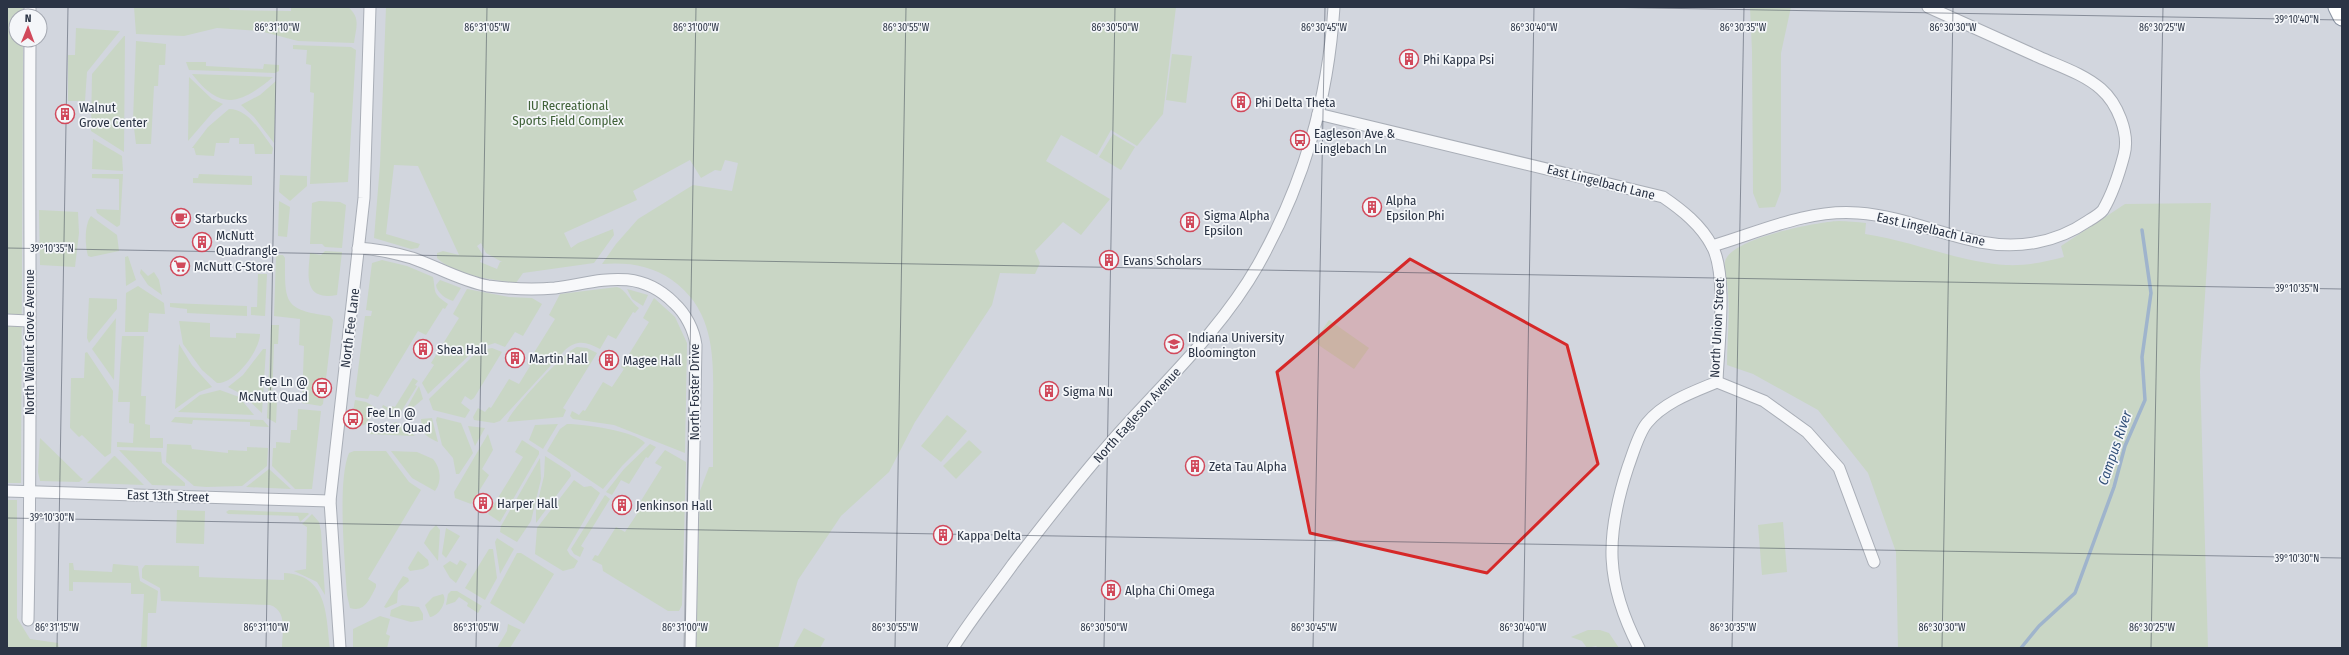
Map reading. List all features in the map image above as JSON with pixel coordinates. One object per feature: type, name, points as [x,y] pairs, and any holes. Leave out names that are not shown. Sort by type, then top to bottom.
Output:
[{"type":"highway","points":[[2337,7],[2342,17]]},
{"type":"street","name":"North Fee Lane","points":[[340,648],[330,501],[367,156],[370,7]]},
{"type":"street","name":"North Eagleson Avenue","points":[[953,648],[977,613],[1055,510],[1111,442],[1217,324],[1257,266],[1294,189],[1308,151],[1324,93],[1332,48],[1334,7]]},
{"type":"street","name":"East Lingelbach Lane","points":[[1318,114],[1663,197],[1688,215],[1712,246],[1787,221],[1820,214],[1857,213],[1895,218],[1979,242],[2008,246],[2053,240],[2077,228],[2102,212],[2117,181],[2125,152],[2124,131],[2117,107],[2101,89],[2077,74],[1928,7]]},
{"type":"street","name":"North Walnut Grove Avenue","points":[[28,620],[31,492],[28,321],[30,48]]},
{"type":"street","name":"North Union Street","points":[[1639,648],[1626,622],[1615,591],[1611,556],[1622,487],[1634,452],[1647,423],[1678,398],[1717,382],[1720,289],[1719,268],[1712,246]]},
{"type":"street","name":"North Foster Drive","points":[[358,248],[391,253],[466,280],[508,289],[539,289],[595,280],[629,280],[659,290],[682,312],[692,330],[696,346],[690,648]]},
{"type":"street","points":[[7,320],[28,321]]},
{"type":"street","points":[[1717,382],[1764,401],[1807,432],[1839,468],[1874,562]]},
{"type":"street","name":"East 13th Street","points":[[7,491],[330,501]]},
{"type":"highlighted area","points":[[1410,259],[1567,345],[1598,464],[1487,573],[1310,533],[1277,372]]},
{"type":"shaded area","name":"Indiana University Bloomington","points":[[7,7],[2342,7],[2342,648],[7,648]]},
{"type":"green space","points":[[7,7],[23,7],[8,8],[8,48],[23,48],[21,483],[7,483]]},
{"type":"green space","points":[[134,7],[229,7],[230,10],[291,11],[291,7],[348,7],[355,15],[357,23],[354,43],[298,41],[260,31],[217,28],[184,36],[136,34]]},
{"type":"green space","name":"IU Recreational Sports Field Complex","points":[[386,7],[1176,7],[1163,114],[1137,146],[1111,130],[1097,155],[1061,135],[1046,161],[1110,199],[1081,235],[1063,222],[1035,251],[1040,263],[1035,274],[1000,273],[992,305],[915,422],[889,472],[841,516],[798,580],[778,648],[696,648],[700,491],[709,467],[713,467],[713,366],[708,334],[696,305],[686,292],[672,280],[656,271],[630,264],[602,264],[616,244],[638,219],[693,185],[732,191],[738,163],[725,160],[721,171],[715,170],[701,178],[690,160],[633,191],[637,200],[564,233],[571,248],[578,243],[613,229],[614,235],[594,263],[523,273],[516,283],[464,273],[445,264],[437,258],[437,253],[443,251],[459,255],[418,166],[394,165],[386,234],[420,244],[418,248],[411,249],[374,238],[380,165]],"holes":[[[481,243],[486,253],[502,262],[500,262],[497,269],[480,262],[483,255],[477,246]]]},
{"type":"green space","points":[[1750,7],[1791,7],[1781,53],[1781,191],[1775,207],[1759,208],[1753,193],[1752,51]]},
{"type":"green space","points":[[76,28],[120,31],[87,72],[85,101],[68,101],[68,55],[75,55]]},
{"type":"green space","points":[[124,36],[124,152],[91,131],[92,74]]},
{"type":"green space","points":[[136,41],[166,44],[165,65],[159,65],[158,86],[154,86],[151,144],[136,144],[133,120]]},
{"type":"green space","points":[[293,45],[351,47],[356,50],[348,182],[310,184],[314,93],[310,92],[311,65],[306,64],[307,50],[293,49]]},
{"type":"green space","points":[[1172,54],[1192,56],[1186,103],[1166,100]]},
{"type":"green space","points":[[186,62],[206,62],[206,66],[263,69],[264,64],[279,65],[279,71],[275,73],[189,70]]},
{"type":"green space","points":[[192,74],[273,77],[251,93],[241,98],[231,100],[222,99],[212,94],[202,86]]},
{"type":"green space","points":[[189,77],[212,99],[223,104],[213,112],[188,141]]},
{"type":"green space","points":[[276,81],[274,143],[254,117],[241,105],[260,95]]},
{"type":"green space","points":[[229,109],[243,113],[254,123],[273,148],[272,154],[255,154],[254,144],[239,144],[239,138],[230,138],[229,143],[216,143],[214,156],[196,155],[194,148],[192,148],[208,127]]},
{"type":"green space","points":[[1113,134],[1135,147],[1121,170],[1099,157]]},
{"type":"green space","points":[[93,139],[122,156],[123,171],[92,169]]},
{"type":"green space","points":[[92,174],[123,174],[120,225],[117,227],[97,213],[96,209],[119,210],[119,179],[92,178]]},
{"type":"green space","points":[[199,174],[252,176],[252,185],[193,183],[193,178],[198,178]]},
{"type":"green space","points":[[280,175],[307,176],[307,186],[290,201],[279,192]]},
{"type":"green space","points":[[279,201],[290,207],[287,237],[278,236]]},
{"type":"green space","points":[[319,201],[340,202],[346,205],[342,248],[325,247],[322,244],[310,244],[312,203]]},
{"type":"green space","points":[[2211,203],[2200,372],[2208,648],[1898,648],[1896,552],[1868,473],[1818,410],[1753,374],[1727,365],[1729,301],[1725,262],[1730,254],[1741,246],[1775,233],[1827,222],[1841,221],[1866,223],[1865,234],[1901,241],[1970,260],[2006,265],[2028,264],[2064,257],[2061,246],[2125,204]]},
{"type":"green space","points":[[39,210],[78,212],[79,233],[75,267],[40,265]]},
{"type":"green space","points":[[91,216],[117,235],[119,251],[91,257],[88,256],[86,236],[87,225]]},
{"type":"green space","points":[[325,251],[342,252],[337,295],[326,296],[318,294],[313,290],[310,284],[310,253],[321,255]]},
{"type":"green space","points":[[276,255],[283,255],[285,258],[285,285],[290,301],[295,307],[303,311],[330,316],[333,320],[323,404],[321,406],[302,403],[304,346],[299,345],[300,319],[274,316]]},
{"type":"green space","points":[[128,256],[136,280],[126,286],[125,257]]},
{"type":"green space","points":[[382,260],[407,266],[433,277],[437,295],[448,304],[445,309],[443,308],[426,335],[418,331],[378,397],[370,394],[368,399],[356,397],[355,394],[365,316],[371,316],[372,311],[366,310],[372,263]]},
{"type":"green space","points":[[141,269],[148,276],[154,272],[159,280],[162,295],[148,285],[140,273]]},
{"type":"green space","points":[[258,274],[267,274],[265,316],[251,315],[251,307],[257,307]]},
{"type":"green space","points":[[440,280],[461,288],[453,301],[438,291],[436,285]]},
{"type":"green space","points":[[138,286],[164,303],[165,314],[149,313],[148,332],[125,332],[126,293]]},
{"type":"green space","points":[[617,287],[623,290],[639,308],[635,313],[633,312],[616,339],[608,335],[600,349],[586,343],[574,344],[565,350],[500,421],[494,423],[474,420],[473,417],[478,408],[485,412],[489,407],[491,408],[509,379],[519,384],[530,366],[527,364],[555,319],[549,315],[560,294]]},
{"type":"green space","points":[[467,289],[509,297],[532,298],[542,304],[523,336],[515,332],[505,347],[495,343],[476,349],[428,394],[422,383],[434,365],[431,363],[459,318],[453,314]]},
{"type":"green space","points":[[627,289],[648,295],[643,306],[632,299]]},
{"type":"green space","points":[[89,298],[117,299],[117,309],[89,343],[87,338]]},
{"type":"green space","points":[[654,298],[675,317],[687,343],[685,453],[614,425],[573,419],[570,416],[572,411],[579,415],[583,410],[585,411],[603,382],[612,387],[624,369],[621,367],[649,322],[643,318]]},
{"type":"green space","points":[[170,303],[247,306],[247,316],[187,313],[187,309],[170,307]]},
{"type":"green space","points":[[116,318],[114,380],[92,349]]},
{"type":"green space","points":[[1329,320],[1369,348],[1354,369],[1314,342]]},
{"type":"green space","points":[[179,321],[210,323],[210,337],[236,338],[236,333],[260,334],[259,341],[251,357],[239,372],[224,382],[217,383],[202,370],[183,344]]},
{"type":"green space","points":[[271,325],[279,325],[278,344],[274,344],[272,401],[277,401],[276,423],[267,418]]},
{"type":"green space","points":[[122,336],[144,336],[141,396],[146,396],[145,424],[150,425],[150,438],[163,438],[163,448],[117,447],[117,442],[133,443],[134,424],[129,423],[130,402],[118,402]]},
{"type":"green space","points":[[179,344],[192,365],[212,387],[199,392],[175,409]]},
{"type":"green space","points":[[577,347],[587,348],[597,353],[563,408],[566,410],[563,417],[507,422],[518,406],[551,369]]},
{"type":"green space","points":[[492,348],[502,352],[474,398],[471,400],[465,396],[461,403],[470,410],[465,418],[433,410],[429,399],[475,354],[482,350]]},
{"type":"green space","points":[[263,349],[266,349],[262,413],[243,395],[228,387],[243,375]]},
{"type":"green space","points":[[87,352],[113,391],[111,453],[105,457],[82,435],[79,437],[70,428],[71,378],[84,378],[85,353]]},
{"type":"green space","points":[[413,378],[418,381],[415,385],[417,386],[399,415],[396,416],[382,407],[383,405],[391,409],[392,406],[395,407]]},
{"type":"green space","points":[[419,386],[423,399],[404,415],[404,413]]},
{"type":"green space","points":[[220,390],[239,397],[254,415],[178,412],[200,395]]},
{"type":"green space","points":[[355,400],[366,402],[376,408],[366,424],[361,426],[351,423]]},
{"type":"green space","points":[[298,409],[321,411],[312,489],[295,489],[272,466],[273,448],[276,448],[276,442],[290,443],[291,430],[297,430]]},
{"type":"green space","points":[[947,415],[967,431],[941,462],[921,446]]},
{"type":"green space","points":[[175,417],[263,420],[269,427],[250,426],[250,422],[193,420],[192,424],[171,422]]},
{"type":"green space","points":[[437,417],[461,423],[473,453],[459,474],[456,474],[453,458],[442,445],[436,420]]},
{"type":"green space","points":[[432,418],[438,442],[427,436],[422,428],[421,419]]},
{"type":"green space","points":[[396,422],[415,436],[367,434]]},
{"type":"green space","points":[[558,424],[543,449],[529,440],[535,425]]},
{"type":"green space","points":[[567,424],[608,429],[631,435],[645,443],[622,466],[603,489],[547,451],[560,429]]},
{"type":"green space","points":[[468,426],[485,428],[475,446]]},
{"type":"green space","points":[[488,434],[493,450],[482,469],[489,475],[471,504],[455,498],[454,492]]},
{"type":"green space","points":[[40,438],[83,479],[79,482],[40,481],[38,472]]},
{"type":"green space","points":[[522,440],[539,451],[539,454],[500,522],[488,514],[523,457],[515,452]]},
{"type":"green space","points":[[969,440],[982,452],[956,479],[943,466]]},
{"type":"green space","points":[[167,444],[191,445],[192,449],[228,453],[228,450],[247,451],[247,447],[268,448],[267,466],[242,486],[194,486],[166,462]]},
{"type":"green space","points":[[650,444],[656,447],[648,458],[646,457],[629,484],[621,480],[612,495],[606,492],[624,469]]},
{"type":"green space","points":[[119,450],[161,452],[162,463],[185,483],[185,486],[152,485]]},
{"type":"green space","points":[[665,450],[686,462],[682,605],[679,611],[668,611],[603,571],[602,565],[592,560],[595,555],[598,556],[616,527],[625,532],[637,514],[634,512],[662,467],[655,463]]},
{"type":"green space","points":[[354,451],[386,451],[409,482],[421,490],[368,579],[376,584],[372,596],[366,604],[355,609],[350,608],[347,595],[343,522],[343,482],[345,466],[349,453]]},
{"type":"green space","points":[[391,451],[417,452],[433,459],[438,467],[440,475],[439,483],[435,491],[412,478]]},
{"type":"green space","points":[[115,456],[144,485],[87,483]]},
{"type":"green space","points":[[545,456],[570,472],[571,476],[536,523],[536,509],[544,476]]},
{"type":"green space","points":[[540,458],[541,479],[531,521],[517,542],[500,532],[501,526]]},
{"type":"green space","points":[[269,469],[291,489],[246,487]]},
{"type":"green space","points":[[574,480],[584,487],[591,486],[600,493],[567,550],[570,555],[578,561],[574,568],[563,571],[535,554],[537,528]]},
{"type":"green space","points":[[605,495],[610,499],[581,546],[584,548],[580,557],[574,554],[571,549]]},
{"type":"green space","points":[[7,500],[17,500],[17,618],[30,639],[58,643],[59,648],[7,648]]},
{"type":"green space","points":[[177,510],[205,511],[204,544],[176,543]]},
{"type":"green space","points":[[229,510],[309,514],[300,522],[298,516],[228,514],[226,512]]},
{"type":"green space","points":[[312,514],[319,522],[321,531],[325,595],[317,582],[294,571],[306,569],[307,527],[302,524]]},
{"type":"green space","points":[[1783,522],[1787,572],[1762,575],[1758,525]]},
{"type":"green space","points":[[436,525],[440,530],[438,561],[424,543],[430,531]]},
{"type":"green space","points":[[446,528],[460,536],[446,558],[442,554]]},
{"type":"green space","points":[[497,538],[514,549],[500,574],[495,542]]},
{"type":"green space","points":[[489,549],[493,549],[497,578],[485,600],[465,588]]},
{"type":"green space","points":[[418,551],[428,560],[429,565],[423,569],[410,571],[408,568]]},
{"type":"green space","points":[[517,553],[521,553],[554,574],[524,624],[490,603]]},
{"type":"green space","points":[[460,560],[467,564],[456,583],[450,578],[443,566],[450,561],[457,565]]},
{"type":"green space","points":[[69,563],[73,563],[74,570],[112,572],[113,564],[138,566],[140,581],[158,591],[156,613],[148,613],[147,648],[141,648],[144,594],[131,594],[131,583],[73,582],[73,591],[69,591]]},
{"type":"green space","points":[[145,565],[199,566],[199,577],[284,580],[284,573],[298,575],[309,581],[317,589],[322,599],[330,648],[282,648],[282,617],[276,608],[270,605],[161,601],[160,588],[142,578],[142,569]]},
{"type":"green space","points":[[403,576],[408,578],[409,581],[398,591],[397,603],[386,608],[384,607]]},
{"type":"green space","points":[[451,591],[457,591],[482,606],[478,613],[467,606],[468,603],[459,597],[455,602],[446,605],[448,594]]},
{"type":"green space","points":[[443,594],[444,600],[442,608],[437,614],[430,617],[425,605],[433,597]]},
{"type":"green space","points":[[402,605],[419,607],[423,614],[423,620],[411,622],[390,616],[391,610]]},
{"type":"green space","points":[[380,616],[390,619],[386,634],[390,636],[387,648],[353,648],[353,629]]},
{"type":"green space","points":[[508,624],[521,630],[510,648],[497,648],[507,631]]},
{"type":"green space","points":[[804,628],[825,639],[820,648],[793,648]]},
{"type":"green space","points":[[1588,630],[1600,630],[1609,633],[1619,648],[1598,648],[1596,646],[1587,648],[1582,641],[1571,637]]},
{"type":"waterway","name":"Campus River","points":[[2021,648],[2039,626],[2075,593],[2114,487],[2125,446],[2145,400],[2142,357],[2151,293],[2142,230]]},
{"type":"place","name":"Phi Kappa Psi","points":[[1409,59]]},
{"type":"place","name":"Phi Delta Theta","points":[[1241,102]]},
{"type":"place","name":"Walnut Grove Center","points":[[65,114]]},
{"type":"place","name":"Eagleson Ave & Linglebach Ln","points":[[1300,140]]},
{"type":"place","name":"Alpha Epsilon Phi","points":[[1372,207]]},
{"type":"place","name":"Starbucks","points":[[181,218]]},
{"type":"place","name":"Sigma Alpha Epsilon","points":[[1190,222]]},
{"type":"place","name":"McNutt Quadrangle","points":[[202,242]]},
{"type":"place","name":"Evans Scholars","points":[[1109,260]]},
{"type":"place","name":"McNutt C-Store","points":[[180,266]]},
{"type":"place","name":"Indiana University Bloomington","points":[[1174,344]]},
{"type":"place","name":"Shea Hall","points":[[423,349]]},
{"type":"place","name":"Martin Hall","points":[[515,358]]},
{"type":"place","name":"Magee Hall","points":[[609,360]]},
{"type":"place","name":"Fee Ln @ McNutt Quad","points":[[322,388]]},
{"type":"place","name":"Sigma Nu","points":[[1049,391]]},
{"type":"place","name":"Fee Ln @ Foster Quad","points":[[353,419]]},
{"type":"place","name":"Zeta Tau Alpha","points":[[1195,466]]},
{"type":"place","name":"Harper Hall","points":[[483,503]]},
{"type":"place","name":"Jenkinson Hall","points":[[622,505]]},
{"type":"place","name":"Kappa Delta","points":[[943,535]]},
{"type":"place","name":"Alpha Chi Omega","points":[[1111,590]]}]
